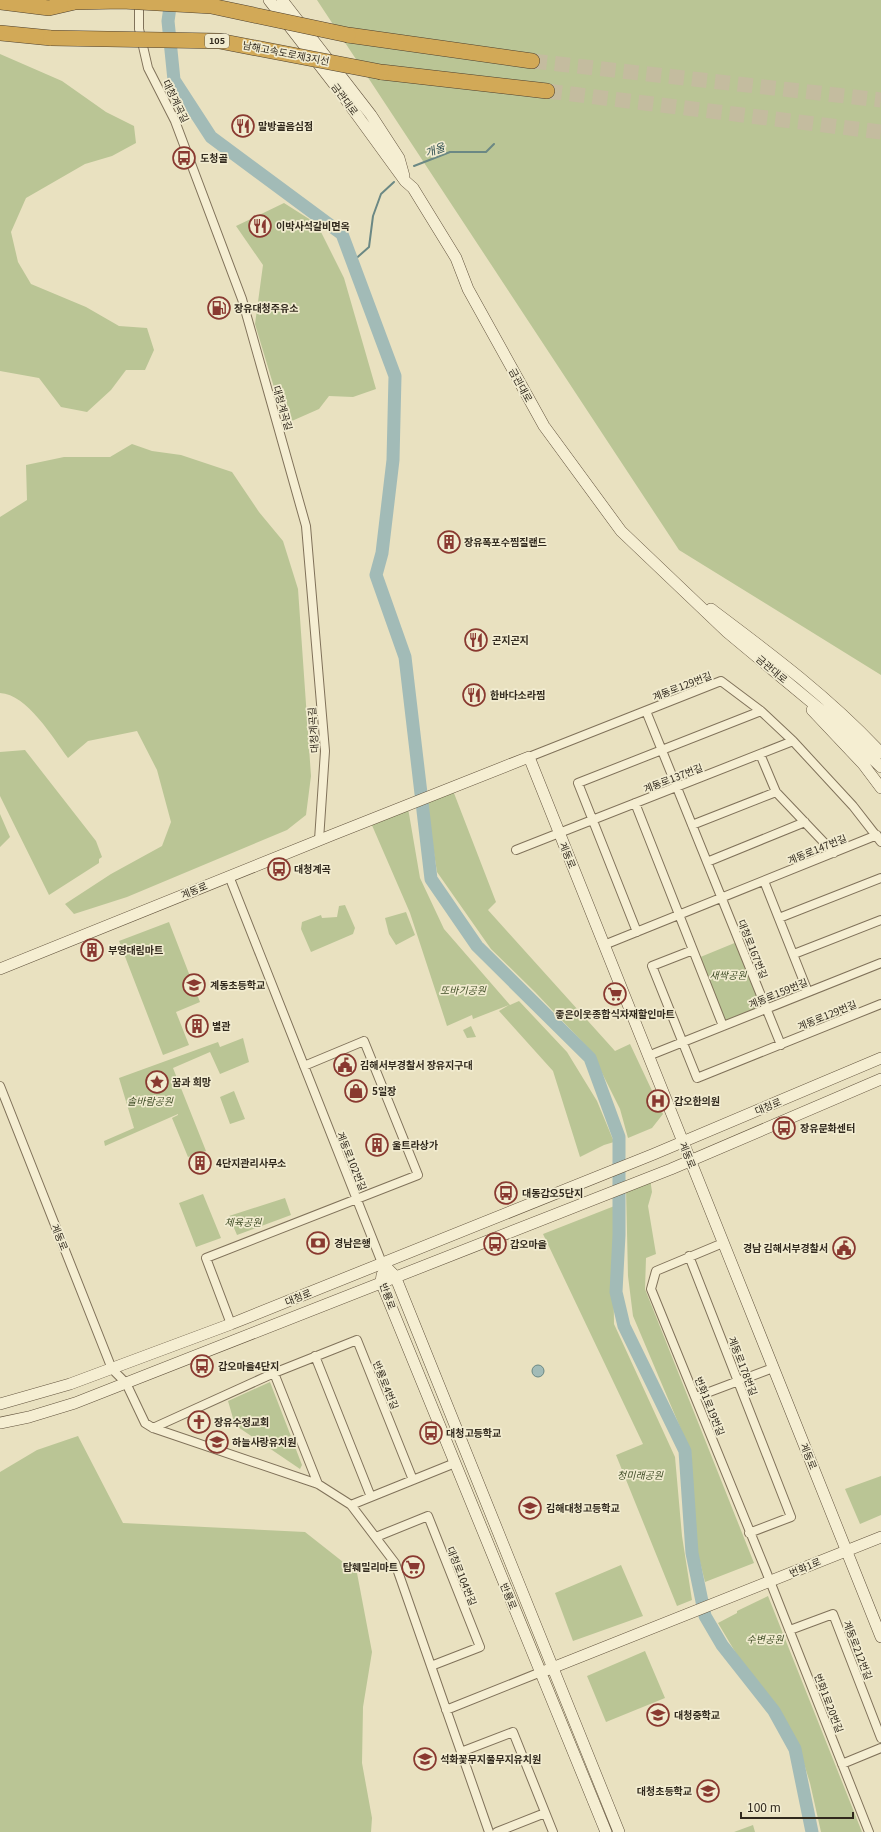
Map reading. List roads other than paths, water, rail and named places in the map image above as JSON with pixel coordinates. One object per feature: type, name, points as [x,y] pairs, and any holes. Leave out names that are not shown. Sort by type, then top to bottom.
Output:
[{"type":"highway","points":[[0,2],[48,8],[75,2],[122,1],[211,6],[348,35],[532,61]]},
{"type":"highway","name":"남해고속도로제3지선","points":[[0,33],[51,38],[219,41],[381,72],[547,91]]},
{"type":"main road","name":"금관대로","points":[[269,0],[341,93],[404,181],[413,188],[456,258],[468,289],[544,426],[621,531],[662,573],[727,632],[828,716],[881,767]]},
{"type":"main road","name":"금관대로","points":[[282,0],[371,115],[399,158],[404,181]]},
{"type":"main road","name":"금관대로","points":[[662,573],[786,665],[832,704],[881,753]]},
{"type":"main road","points":[[776,672],[863,764],[881,788]]},
{"type":"main road","name":"계동로","points":[[0,969],[318,840],[529,757],[881,1637]]},
{"type":"main road","name":"대청로","points":[[0,1404],[70,1384],[231,1324],[593,1179],[881,1058]]},
{"type":"main road","name":"대청로","points":[[0,1423],[29,1417],[75,1403],[592,1198],[690,1161],[881,1079]]},
{"type":"main road","name":"반룡로","points":[[382,1263],[395,1276],[619,1832]]},
{"type":"main road","name":"반룡로","points":[[382,1263],[381,1282],[606,1832]]},
{"type":"main road","name":"번화1로","points":[[553,1668],[881,1538]]},
{"type":"main road","points":[[541,1672],[553,1668]]},
{"type":"street","name":"대청계곡길","points":[[139,0],[139,29],[148,68],[175,120],[242,299],[306,526],[325,751],[318,840]]},
{"type":"street","name":"계동로129번길","points":[[529,757],[721,682],[761,711],[793,741],[853,806],[879,838]]},
{"type":"street","name":"대청로167번길","points":[[646,711],[781,1045]]},
{"type":"street","points":[[637,932],[578,783],[761,711]]},
{"type":"street","name":"계동로137번길","points":[[516,850],[793,741]]},
{"type":"street","points":[[760,754],[776,792],[834,853]]},
{"type":"street","points":[[692,825],[776,792]]},
{"type":"street","points":[[635,803],[723,1026]]},
{"type":"street","points":[[707,862],[806,822]]},
{"type":"street","name":"계동로147번길","points":[[604,945],[834,853],[879,838]]},
{"type":"street","name":"계동로102번길","points":[[229,876],[382,1263]]},
{"type":"street","points":[[779,918],[881,878]]},
{"type":"street","points":[[764,881],[808,992]]},
{"type":"street","points":[[794,954],[881,920]]},
{"type":"street","points":[[693,950],[652,966],[697,1078],[781,1045]]},
{"type":"street","name":"계동로159번길","points":[[648,1056],[881,963]]},
{"type":"street","name":"계동로129번길","points":[[781,1045],[881,1004]]},
{"type":"street","points":[[231,1324],[206,1258],[418,1175],[364,1041],[304,1066]]},
{"type":"street","name":"계동로","points":[[1,1090],[112,1369],[126,1383]]},
{"type":"street","points":[[689,1256],[723,1243]]},
{"type":"street","name":"계동로178번길","points":[[689,1256],[792,1517],[749,1533]]},
{"type":"street","name":"번화1로19번길","points":[[689,1256],[656,1271],[651,1289],[770,1582]]},
{"type":"street","name":"반룡로4번길","points":[[153,1428],[274,1373],[357,1340],[413,1480]]},
{"type":"street","points":[[315,1356],[371,1497]]},
{"type":"street","points":[[696,1397],[773,1368]]},
{"type":"street","points":[[274,1373],[318,1484]]},
{"type":"street","points":[[126,1383],[145,1423],[153,1428],[318,1484],[351,1505],[395,1564],[489,1832]]},
{"type":"street","points":[[351,1505],[455,1463]]},
{"type":"street","name":"대청로104번길","points":[[376,1537],[428,1516],[480,1647],[431,1666]]},
{"type":"street","name":"번화1로20번길","points":[[770,1582],[869,1832]]},
{"type":"street","name":"계동로212번길","points":[[790,1630],[833,1614],[881,1738]]},
{"type":"street","points":[[446,1710],[541,1672]]},
{"type":"street","points":[[462,1752],[513,1732],[553,1832]]},
{"type":"street","points":[[842,1764],[881,1748]]},
{"type":"street","points":[[496,1832],[545,1813]]},
{"type":"water","points":[[540,1365],[543,1366],[543,1376],[536,1377],[533,1376],[532,1369],[533,1366]]},
{"type":"waterway","points":[[171,0],[168,21],[174,80],[211,137],[342,234],[395,376],[393,460],[382,553],[376,575],[405,657],[431,879],[477,946],[590,1058],[619,1137],[619,1235],[616,1292],[624,1326],[685,1451],[692,1553],[705,1616],[722,1645],[774,1711],[795,1749],[812,1832]]},
{"type":"waterway","name":"개울","points":[[414,166],[450,152],[486,152],[494,144]]},
{"type":"waterway","points":[[352,262],[369,247],[373,216],[381,194],[394,182]]},
{"type":"tunnel","points":[[532,61],[881,100]]},
{"type":"tunnel","points":[[547,91],[881,132]]},
{"type":"place","name":"말방골음심점","points":[[243,126]]},
{"type":"place","name":"도청골","points":[[184,158]]},
{"type":"place","name":"이박사석갈비면옥","points":[[260,226]]},
{"type":"place","name":"장유대청주유소","points":[[219,308]]},
{"type":"place","name":"장유폭포수찜질랜드","points":[[449,542]]},
{"type":"place","name":"곤지곤지","points":[[476,640]]},
{"type":"place","name":"한바다소라찜","points":[[474,695]]},
{"type":"place","name":"대청계곡","points":[[279,869]]},
{"type":"place","name":"부영대림마트","points":[[92,950]]},
{"type":"place","name":"계동초등학교","points":[[194,985]]},
{"type":"place","name":"좋은이웃종합식자재할인마트","points":[[615,994]]},
{"type":"place","name":"별관","points":[[197,1026]]},
{"type":"place","name":"김해서부경찰서 장유지구대","points":[[345,1065]]},
{"type":"place","name":"꿈과 희망","points":[[157,1082]]},
{"type":"place","name":"5일장","points":[[356,1091]]},
{"type":"place","name":"갑오한의원","points":[[658,1101]]},
{"type":"place","name":"장유문화센터","points":[[784,1128]]},
{"type":"place","name":"울트라상가","points":[[377,1145]]},
{"type":"place","name":"4단지관리사무소","points":[[200,1163]]},
{"type":"place","name":"대동갑오5단지","points":[[506,1193]]},
{"type":"place","name":"경남은행","points":[[318,1243]]},
{"type":"place","name":"갑오마을","points":[[495,1244]]},
{"type":"place","name":"경남 김해서부경찰서","points":[[844,1248]]},
{"type":"place","name":"갑오마을4단지","points":[[202,1366]]},
{"type":"place","name":"장유수정교회","points":[[199,1422]]},
{"type":"place","name":"대청고등학교","points":[[431,1433]]},
{"type":"place","name":"하늘사랑유치원","points":[[217,1442]]},
{"type":"place","name":"김해대청고등학교","points":[[530,1508]]},
{"type":"place","name":"탑훼밀리마트","points":[[413,1567]]},
{"type":"place","name":"대청중학교","points":[[658,1715]]},
{"type":"place","name":"석화꽃무지풀무지유치원","points":[[425,1759]]},
{"type":"place","name":"대청초등학교","points":[[708,1791]]},
{"type":"park label","name":"새싹공원","points":[[728,975]]},
{"type":"park label","name":"또바기공원","points":[[463,990]]},
{"type":"park label","name":"솔바람공원","points":[[150,1101]]},
{"type":"park label","name":"체육공원","points":[[243,1222]]},
{"type":"park label","name":"청미래공원","points":[[640,1475]]},
{"type":"park label","name":"수변공원","points":[[765,1639]]}]
